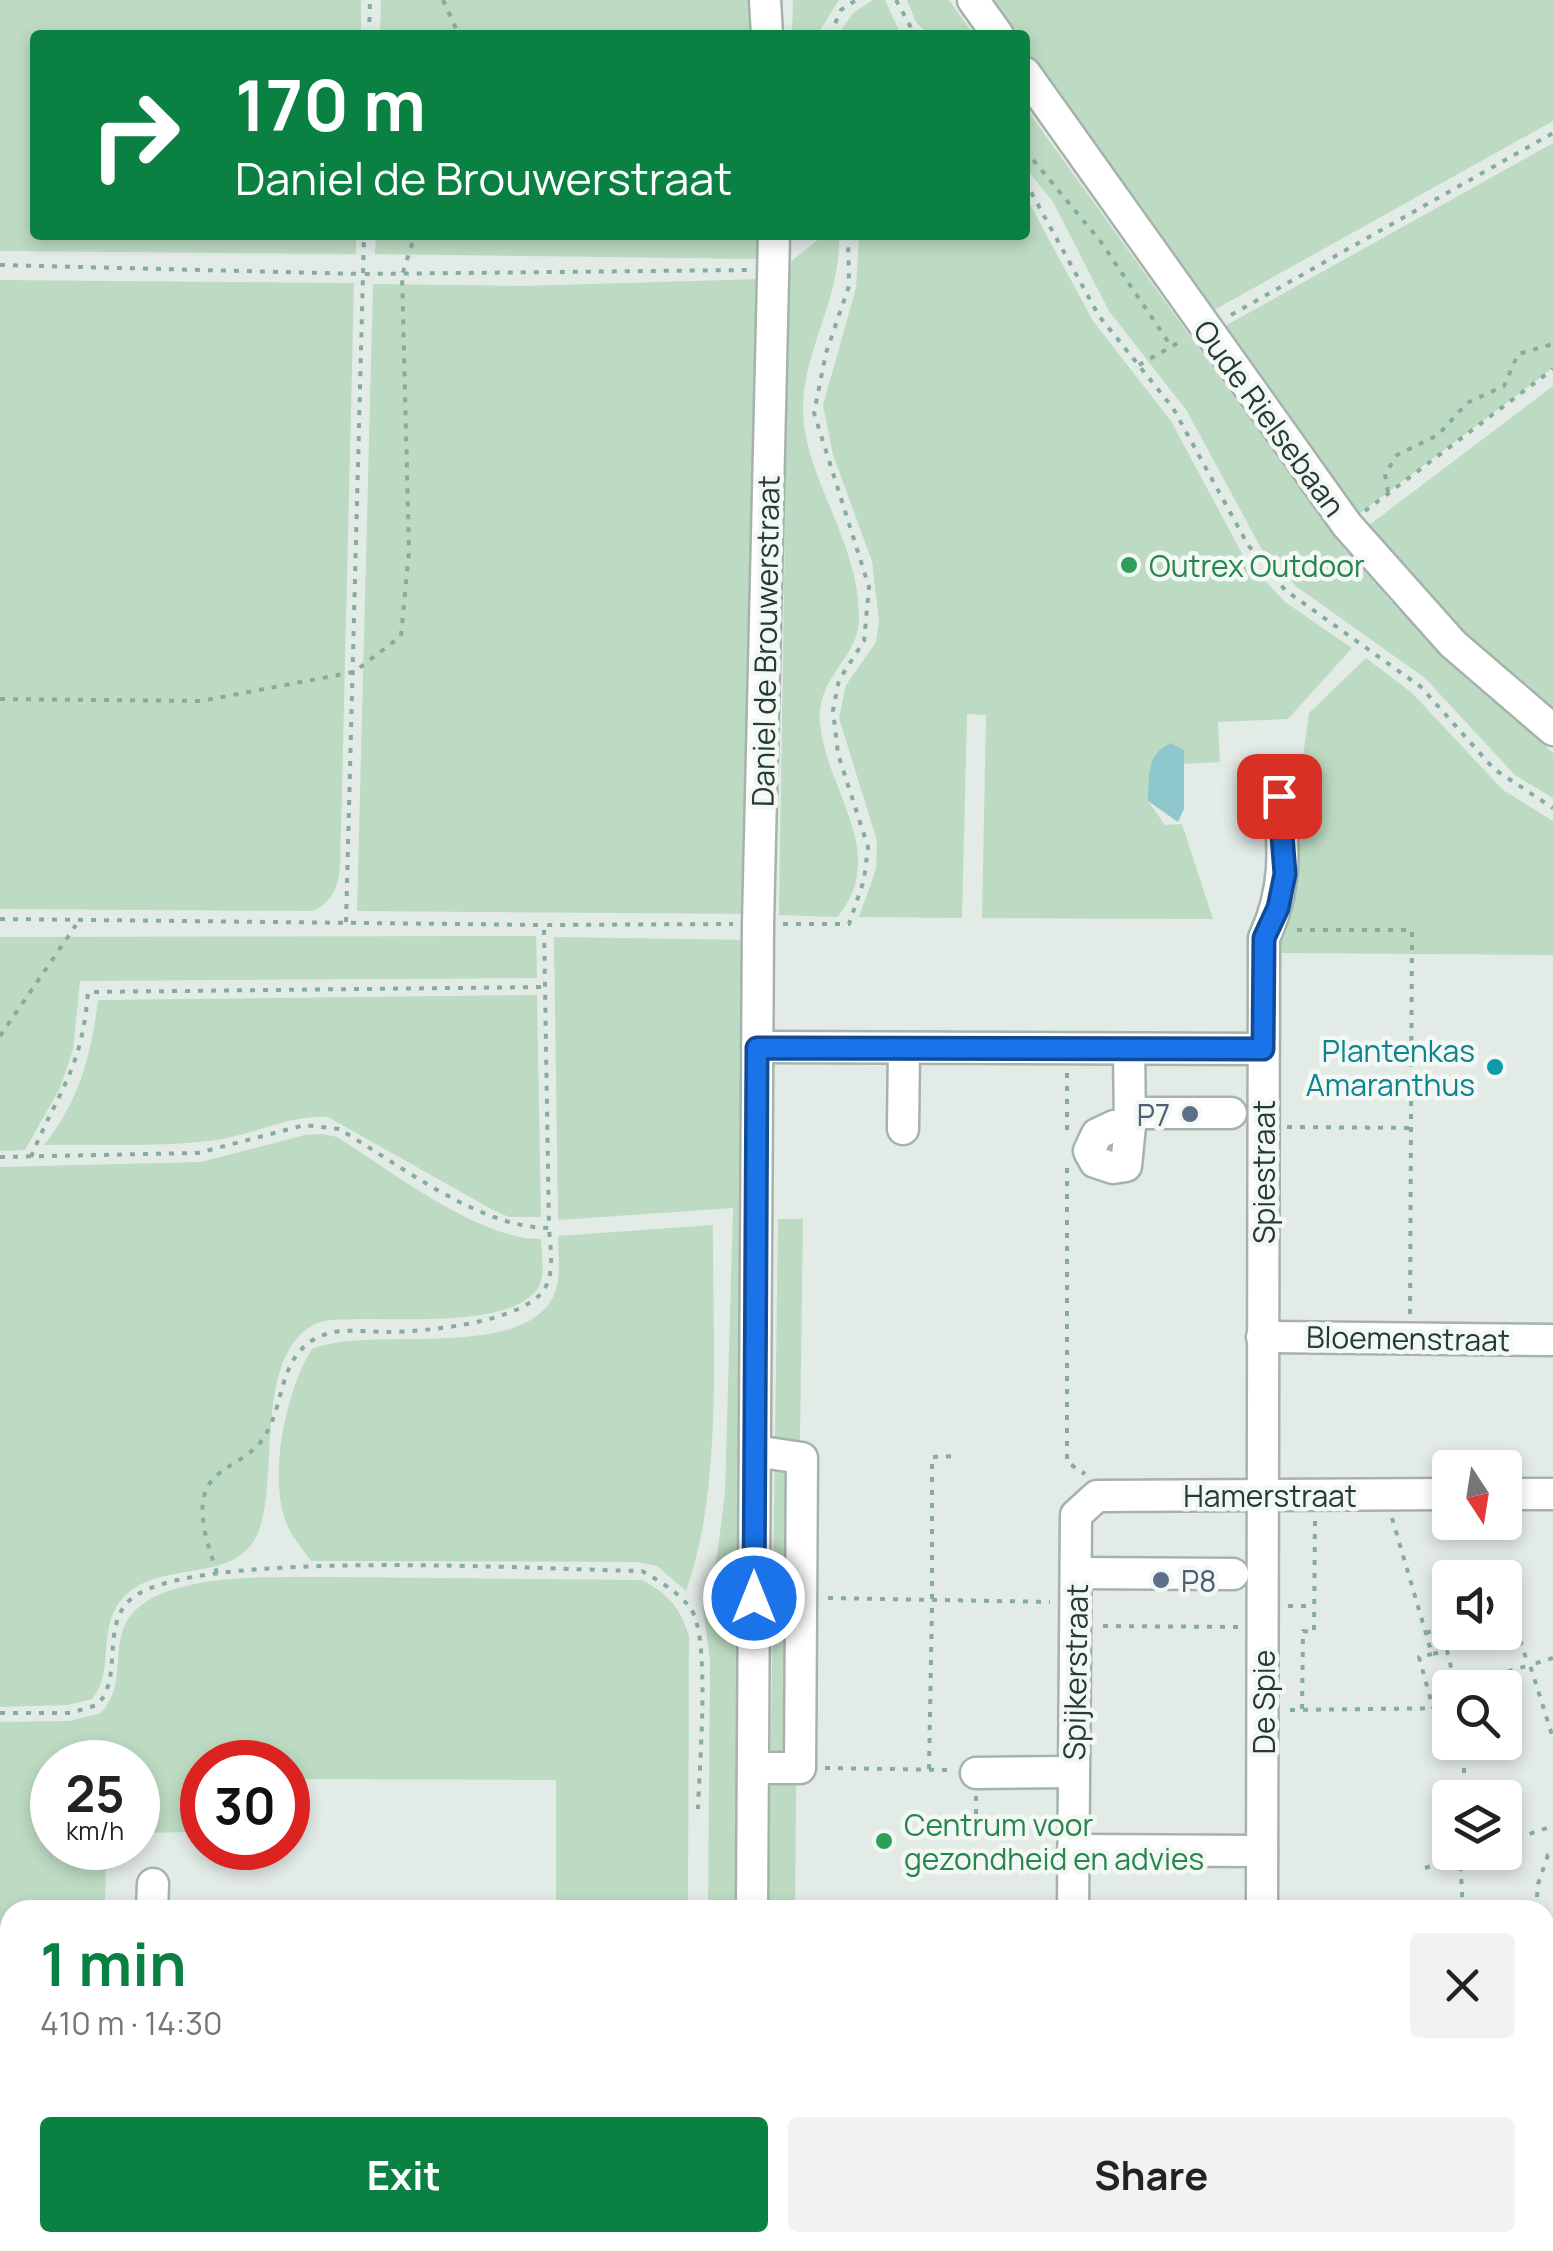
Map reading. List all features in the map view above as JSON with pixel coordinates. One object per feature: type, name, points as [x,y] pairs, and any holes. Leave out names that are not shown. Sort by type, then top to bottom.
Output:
[{"type":"street","points":[[765,0],[767,30]]},
{"type":"street","points":[[974,0],[995,30]]},
{"type":"street","name":"Oude Rielsebaan","points":[[1030,80],[1347,526],[1453,644],[1553,730]]},
{"type":"street","name":"Daniel de Brouwerstraat","points":[[752,1900],[758,924],[774,247]]},
{"type":"street","name":"Spiestraat","points":[[1262,1493],[1264,938],[1278,908],[1285,874],[1279,796]]},
{"type":"street","points":[[757,1048],[1263,1049]]},
{"type":"street","points":[[904,1048],[904,1128]]},
{"type":"street","points":[[1129,1049],[1130,1120],[1231,1113]]},
{"type":"street","name":"Bloemenstraat","points":[[1262,1337],[1553,1340]]},
{"type":"street","points":[[753,1768],[800,1768],[802,1458],[754,1451]]},
{"type":"street","name":"Hamerstraat","points":[[1090,1500],[1262,1493],[1432,1494]]},
{"type":"street","name":"De Spie","points":[[1262,1493],[1262,1900]]},
{"type":"street","points":[[1522,1494],[1553,1494]]},
{"type":"street","name":"Spijkerstraat","points":[[1073,1900],[1076,1515],[1090,1500]]},
{"type":"street","points":[[1076,1600],[1233,1574]]},
{"type":"street","points":[[976,1773],[1073,1772]]},
{"type":"street","points":[[1073,1850],[1262,1851]]},
{"type":"path","points":[[369,30],[370,0]]},
{"type":"path","points":[[444,0],[457,30]]},
{"type":"path","points":[[832,30],[841,10],[856,0]]},
{"type":"path","points":[[896,0],[912,30]]},
{"type":"path","points":[[1206,329],[1553,133]]},
{"type":"path","points":[[1030,156],[1101,242],[1171,346],[1139,365]]},
{"type":"path","points":[[1030,190],[1100,316],[1173,408],[1248,545],[1285,590],[1421,687],[1494,769],[1553,808]]},
{"type":"path","points":[[346,922],[364,240]]},
{"type":"path","points":[[0,700],[200,701],[354,672],[401,636],[409,551],[402,274],[413,240]]},
{"type":"path","points":[[0,918],[78,922],[849,924],[868,847],[862,817],[838,754],[832,710],[839,680],[864,641],[868,587],[814,413],[826,353],[849,286],[848,240]]},
{"type":"path","points":[[0,264],[363,274],[758,270],[774,247]]},
{"type":"path","name":"Oude Rielsebaan","points":[[1553,344],[1518,354],[1504,386],[1479,394],[1438,435],[1397,455],[1385,474],[1388,492],[1553,369]]},
{"type":"path","points":[[0,1036],[78,922]]},
{"type":"path","points":[[216,1572],[205,1535],[204,1499],[210,1483],[257,1446],[278,1415],[292,1359],[300,1351],[324,1333],[438,1326],[526,1309],[546,1288],[551,1265],[544,924]]},
{"type":"path","points":[[1268,930],[1412,930],[1410,1338]]},
{"type":"path","points":[[31,1156],[84,1041],[88,992],[546,987]]},
{"type":"path","points":[[1066,1048],[1067,1134]]},
{"type":"path","points":[[1,1155],[198,1153],[305,1125],[322,1126],[339,1129],[488,1216],[517,1226],[548,1228]]},
{"type":"path","points":[[1263,1126],[1413,1128]]},
{"type":"path","points":[[1067,1153],[1068,1462],[1088,1476],[1090,1500]]},
{"type":"path","points":[[929,1769],[932,1456],[955,1456]]},
{"type":"path","points":[[1385,1494],[1432,1654]]},
{"type":"path","points":[[1302,1710],[1303,1632],[1314,1632],[1316,1516]]},
{"type":"path","points":[[0,1712],[70,1713],[97,1705],[107,1689],[120,1612],[130,1600],[168,1582],[277,1565],[642,1571],[670,1589],[692,1610],[701,1653],[698,1809]]},
{"type":"path","points":[[801,1598],[1076,1600],[1263,1627]]},
{"type":"path","points":[[1426,1632],[1432,1630]]},
{"type":"path","points":[[1522,1645],[1553,1738]]},
{"type":"path","points":[[1432,1704],[1419,1658],[1447,1651],[1452,1670]]},
{"type":"path","points":[[1515,1670],[1553,1658]]},
{"type":"path","points":[[1263,1710],[1432,1708]]},
{"type":"path","points":[[800,1768],[976,1773],[976,1837]]},
{"type":"path","points":[[1522,1836],[1553,1826]]},
{"type":"path","points":[[1537,1900],[1548,1855],[1553,1855]]},
{"type":"path","points":[[1425,1868],[1432,1866]]},
{"type":"path","points":[[1463,1900],[1464,1870]]},
{"type":"green space","points":[[0,0],[361,0],[361,30],[30,30],[30,240],[356,240],[356,254],[0,251]]},
{"type":"green space","points":[[381,0],[755,0],[756,30],[380,30]]},
{"type":"green space","points":[[793,0],[839,0],[820,30],[792,30]]},
{"type":"green space","points":[[873,0],[885,0],[899,30],[841,30],[853,13]]},
{"type":"green space","points":[[907,0],[949,0],[970,30],[924,30],[916,22]]},
{"type":"green space","points":[[983,0],[1553,0],[1553,121],[1207,314],[1030,66],[1030,30],[1004,30]]},
{"type":"green space","points":[[1030,114],[1336,539],[1396,607],[1553,753],[1553,798],[1515,775],[1425,678],[1297,587],[1262,550],[1187,411],[1109,311],[1053,202],[1030,173]]},
{"type":"green space","points":[[1553,143],[1553,368],[1355,517],[1218,330]]},
{"type":"green space","points":[[1030,204],[1093,321],[1171,421],[1246,561],[1285,602],[1352,648],[1288,719],[1218,722],[1220,762],[1183,764],[1183,750],[1148,801],[1165,825],[1182,824],[1213,919],[982,918],[986,715],[967,714],[962,918],[859,917],[876,869],[877,841],[839,718],[846,685],[876,642],[879,621],[872,561],[833,455],[823,405],[856,288],[859,240],[1030,240]]},
{"type":"green space","points":[[376,240],[760,240],[761,259],[375,254]]},
{"type":"green space","points":[[818,240],[839,240],[834,280],[810,363],[803,406],[811,458],[851,563],[859,619],[852,645],[824,692],[821,707],[824,747],[857,846],[858,870],[852,894],[837,917],[779,915],[789,263]]},
{"type":"green space","points":[[761,279],[753,914],[357,911],[373,284],[522,286]]},
{"type":"green space","points":[[0,280],[354,283],[340,866],[331,897],[313,911],[0,909]]},
{"type":"green space","points":[[1553,386],[1553,714],[1455,626],[1364,529]]},
{"type":"green space","points":[[1366,658],[1412,693],[1503,790],[1553,821],[1553,955],[1276,953],[1309,713]]},
{"type":"green space","points":[[536,936],[537,978],[80,981],[73,1050],[60,1088],[25,1150],[0,1151],[0,937]]},
{"type":"green space","points":[[554,937],[750,940],[740,1900],[708,1900],[710,1660],[703,1608],[717,1557],[725,1492],[733,1208],[558,1220]]},
{"type":"green space","points":[[537,995],[541,1217],[509,1217],[493,1210],[328,1117],[301,1119],[201,1142],[44,1145],[67,1111],[82,1076],[98,1000]]},
{"type":"green space","points":[[322,1134],[337,1137],[463,1216],[517,1236],[541,1239],[539,1286],[522,1302],[478,1315],[335,1320],[313,1325],[294,1342],[282,1364],[271,1422],[264,1510],[258,1533],[248,1549],[217,1566],[161,1577],[127,1594],[111,1619],[103,1675],[92,1699],[68,1705],[0,1707],[0,1167],[201,1162]]},
{"type":"green space","points":[[778,1219],[803,1219],[798,1583],[773,1584]]},
{"type":"green space","points":[[713,1225],[711,1459],[698,1550],[686,1591],[657,1566],[637,1562],[311,1561],[286,1522],[279,1458],[294,1387],[312,1349],[369,1340],[478,1336],[510,1329],[536,1317],[553,1297],[559,1275],[558,1236]]},
{"type":"green space","points":[[333,1577],[642,1580],[659,1591],[677,1609],[689,1636],[688,1900],[556,1900],[556,1780],[310,1779],[310,1740],[180,1740],[180,1832],[160,1833],[160,1740],[30,1740],[30,1870],[106,1870],[105,1900],[0,1900],[0,1722],[69,1721],[101,1713],[115,1685],[122,1633],[134,1612],[155,1597],[214,1581]]},
{"type":"green space","points":[[773,1605],[798,1605],[795,1900],[768,1900]]},
{"type":"water","points":[[1171,743],[1184,750],[1184,809],[1178,822],[1148,801],[1153,760]]},
{"type":"place","name":"Outrex Outdoor","points":[[1129,565]]},
{"type":"place","name":"Plantenkas Amaranthus","points":[[1495,1067]]},
{"type":"place","name":"P7","points":[[1190,1114]]},
{"type":"place","name":"P8","points":[[1161,1580]]},
{"type":"place","name":"Centrum voor gezondheid en advies","points":[[884,1841]]},
{"type":"route","points":[[754,1598],[757,1048],[1263,1049],[1264,938],[1278,908],[1285,874],[1279,796]]}]
